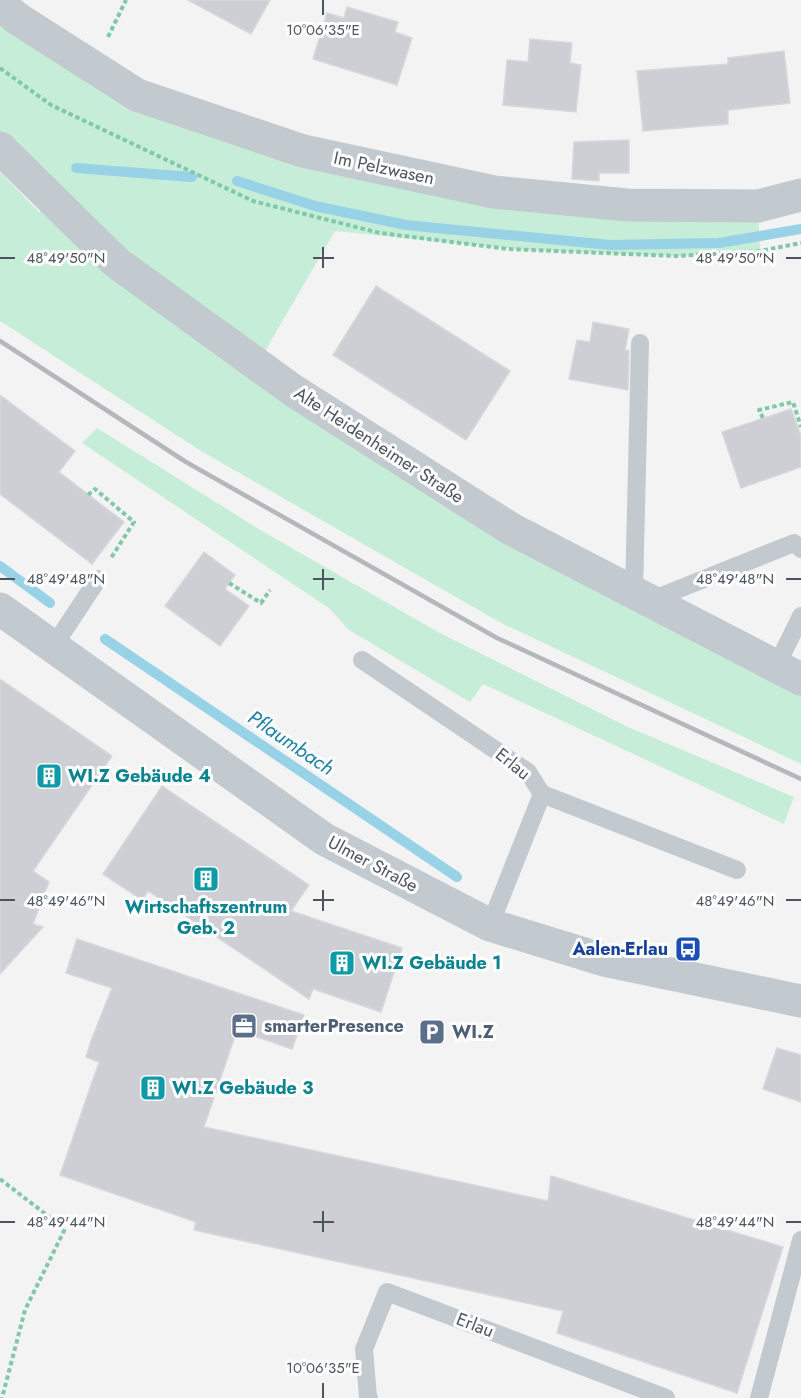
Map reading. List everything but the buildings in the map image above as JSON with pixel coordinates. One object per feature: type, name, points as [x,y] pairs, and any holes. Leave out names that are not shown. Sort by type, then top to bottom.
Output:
[{"type":"street","name":"Im Pelzwasen","points":[[0,4],[18,19],[137,95],[303,151],[494,192],[627,205],[758,206],[801,195]]},
{"type":"street","name":"Alte Heidenheimer Straße","points":[[0,148],[117,263],[284,385],[511,530],[788,673]]},
{"type":"street","name":"Ulmer Straße","points":[[0,609],[324,839],[490,925],[604,960],[801,1001]]},
{"type":"lane","points":[[640,343],[641,597],[799,544]]},
{"type":"lane","points":[[53,647],[98,579]]},
{"type":"lane","points":[[788,673],[801,616]]},
{"type":"lane","name":"Erlau","points":[[362,660],[528,772],[542,794],[490,925]]},
{"type":"lane","points":[[542,794],[737,870]]},
{"type":"lane","points":[[759,1398],[801,1240]]},
{"type":"lane","name":"Erlau","points":[[369,1398],[364,1350],[387,1292],[666,1398]]},
{"type":"path","points":[[763,418],[759,410],[793,402],[801,427]]},
{"type":"path","points":[[88,495],[96,489],[134,522],[98,579]]},
{"type":"path","points":[[230,583],[261,603],[270,590]]},
{"type":"path","points":[[0,1179],[65,1229],[25,1310],[2,1398]]},
{"type":"green space","points":[[0,4],[137,95],[494,192],[758,206],[760,251],[676,256],[525,250],[335,231],[262,356],[296,381],[801,683],[801,764],[503,624],[201,451],[0,321],[0,172],[40,213],[44,192],[0,148]]},
{"type":"green space","points":[[97,428],[262,531],[438,632],[628,727],[794,797],[784,824],[483,684],[470,702],[349,630],[329,608],[82,443]]},
{"type":"waterway","points":[[76,168],[192,177]]},
{"type":"waterway","points":[[237,181],[315,206],[406,225],[610,245],[719,243],[801,229]]},
{"type":"waterway","name":"Pflaumbach","points":[[0,566],[50,603]]},
{"type":"waterway","name":"Pflaumbach","points":[[105,639],[457,877]]},
{"type":"railway","points":[[0,341],[186,462],[497,638],[801,779]]},
{"type":"place","name":"WI.Z Gebäude 4","points":[[49,776]]},
{"type":"place","name":"Wirtschaftszentrum Geb. 2","points":[[206,879]]},
{"type":"place","name":"Aalen-Erlau","points":[[688,949]]},
{"type":"place","name":"WI.Z Gebäude 1","points":[[342,963]]},
{"type":"place","name":"smarterPresence","points":[[244,1026]]},
{"type":"place","name":"WI.Z","points":[[432,1032]]},
{"type":"place","name":"WI.Z Gebäude 3","points":[[153,1088]]}]
